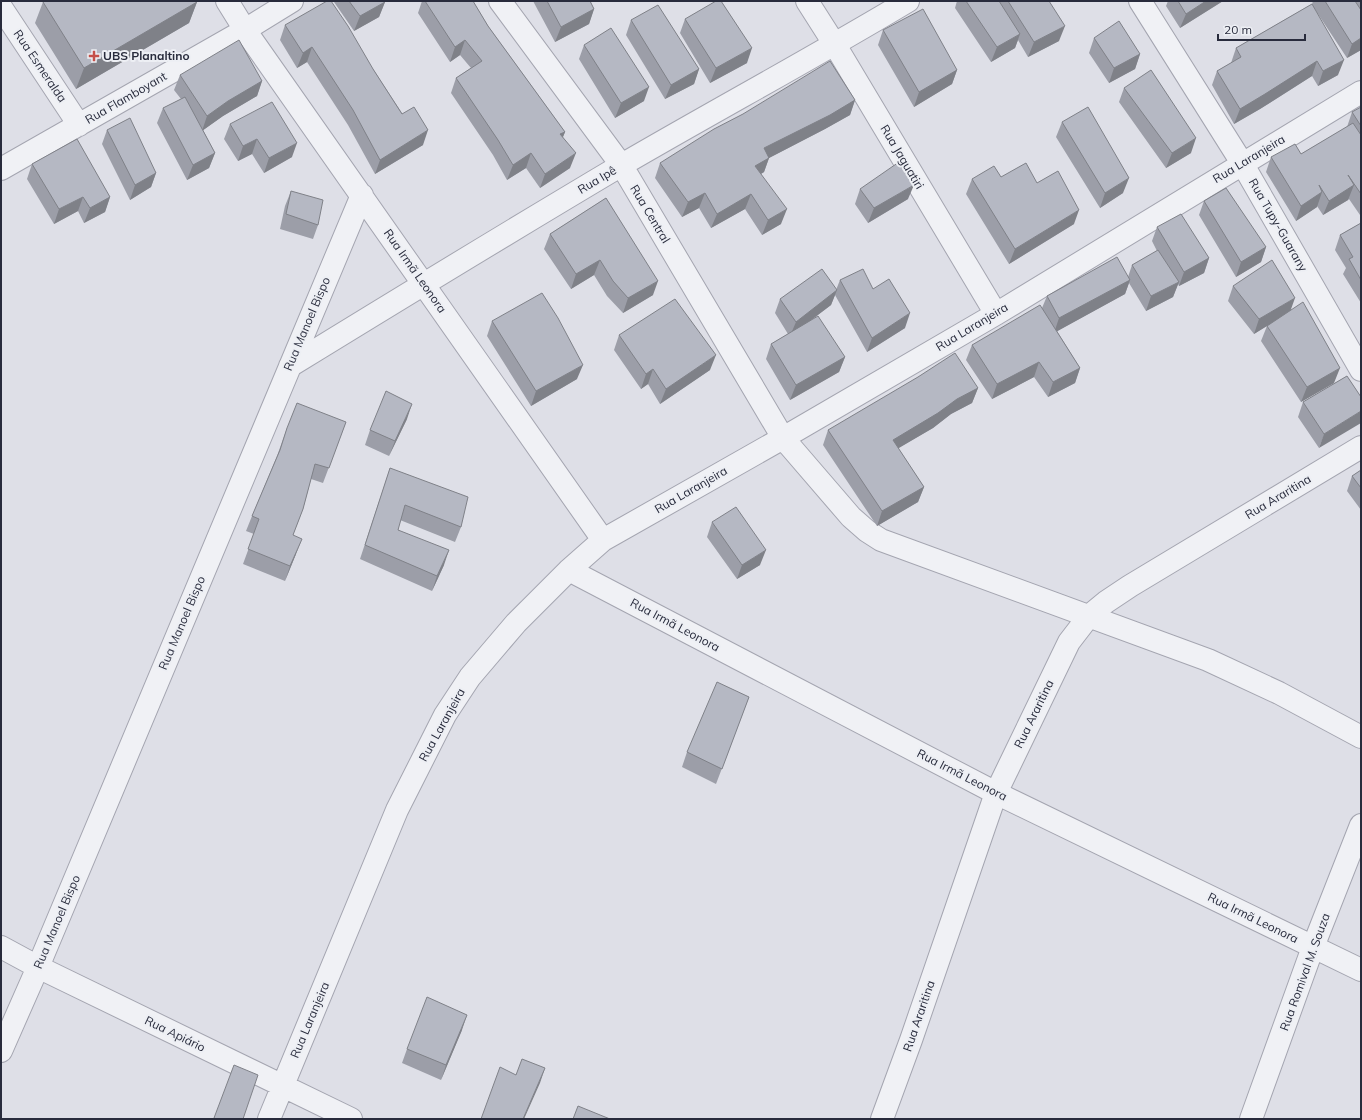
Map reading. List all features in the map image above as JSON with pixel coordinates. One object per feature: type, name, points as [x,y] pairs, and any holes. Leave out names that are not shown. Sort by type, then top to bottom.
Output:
[{"type":"street","name":"Rua Irmã Leonora","points":[[227,1],[245,30],[603,540]]},
{"type":"street","name":"Rua Flamboyant","points":[[1,169],[245,30],[292,1]]},
{"type":"street","name":"Rua Central","points":[[500,1],[622,166],[783,438],[851,518],[881,540],[1208,660],[1279,693],[1361,738]]},
{"type":"street","name":"Rua Jaguatiri","points":[[807,1],[835,45],[996,314]]},
{"type":"street","name":"Rua Ipê","points":[[290,366],[622,166],[835,45],[908,1]]},
{"type":"street","name":"Rua Tupy-Guarany","points":[[1140,1],[1242,163],[1361,370]]},
{"type":"street","name":"Rua Esmeralda","points":[[1,7],[79,125]]},
{"type":"street","name":"Rua Laranjeira","points":[[269,1119],[397,810],[445,715],[470,677],[516,623],[569,570],[603,540],[783,438],[996,314],[1361,92]]},
{"type":"street","name":"Rua Manoel Bispo","points":[[1,1051],[38,967],[362,195]]},
{"type":"street","name":"Rua Araritina","points":[[882,1119],[911,1040],[996,793],[1069,642],[1089,616],[1106,602],[1130,586],[1361,447]]},
{"type":"street","name":"Rua Irmã Leonora","points":[[569,570],[996,793],[1361,970]]},
{"type":"street","name":"Rua Romival M. Souza","points":[[1251,1119],[1313,947],[1361,825]]},
{"type":"street","name":"Rua Apiário","points":[[1,947],[38,967],[351,1119]]},
{"type":"building","points":[[327,1],[331,1],[348,26],[402,114],[414,107],[428,130],[380,160],[353,110],[312,47],[303,53],[285,25]]},
{"type":"building","points":[[349,1],[384,1],[385,2],[360,16]]},
{"type":"building","points":[[425,1],[473,1],[488,26],[565,132],[560,134],[576,153],[545,174],[531,153],[513,165],[456,78],[482,61],[465,40],[455,47]]},
{"type":"building","points":[[547,1],[590,1],[594,9],[561,27]]},
{"type":"building","points":[[716,1],[721,1],[752,48],[716,68],[685,19]]},
{"type":"building","points":[[966,1],[999,1],[1020,34],[997,47]]},
{"type":"building","points":[[1008,1],[1049,1],[1065,26],[1034,42]]},
{"type":"building","points":[[1178,1],[1206,1],[1186,14]]},
{"type":"building","points":[[1325,1],[1355,1],[1361,10],[1361,38],[1352,44]]},
{"type":"building","name":"UBS Planaltino","points":[[43,2],[197,2],[84,68]]},
{"type":"building","points":[[1312,4],[1344,60],[1323,71],[1317,61],[1240,109],[1217,71],[1241,57],[1236,48]]},
{"type":"building","points":[[658,5],[699,69],[671,85],[631,20]]},
{"type":"building","points":[[923,9],[957,70],[919,92],[883,30]]},
{"type":"building","points":[[1119,21],[1140,54],[1114,68],[1094,38]]},
{"type":"building","points":[[611,28],[649,87],[621,103],[584,45]]},
{"type":"building","points":[[239,40],[262,81],[228,101],[207,116],[180,75]]},
{"type":"building","points":[[830,61],[855,100],[830,115],[764,148],[769,158],[755,166],[787,209],[768,220],[751,194],[717,214],[705,193],[688,202],[660,163],[714,129],[743,114]]},
{"type":"building","points":[[1151,70],[1196,138],[1172,153],[1124,88]]},
{"type":"building","points":[[185,97],[215,153],[193,165],[163,108]]},
{"type":"building","points":[[272,102],[297,143],[269,158],[257,139],[243,146],[230,124]]},
{"type":"building","points":[[1088,107],[1129,178],[1105,193],[1062,122]]},
{"type":"building","points":[[1361,107],[1361,126],[1352,112]]},
{"type":"building","points":[[130,118],[156,173],[135,185],[107,130]]},
{"type":"building","points":[[1353,123],[1361,135],[1361,194],[1348,175],[1354,185],[1329,201],[1319,185],[1322,192],[1301,206],[1271,157],[1295,144],[1301,154]]},
{"type":"building","points":[[77,139],[110,197],[90,208],[83,197],[59,209],[32,164]]},
{"type":"building","points":[[899,162],[914,185],[874,208],[860,189]]},
{"type":"building","points":[[1026,163],[1037,183],[1058,171],[1079,210],[1015,249],[972,179],[994,166],[1001,177]]},
{"type":"building","points":[[1226,188],[1266,247],[1241,262],[1204,201]]},
{"type":"building","points":[[291,191],[323,200],[318,225],[286,214]]},
{"type":"building","points":[[606,198],[658,281],[628,298],[613,281],[600,260],[576,274],[550,234]]},
{"type":"building","points":[[1181,214],[1209,258],[1184,272],[1157,227]]},
{"type":"building","points":[[1361,223],[1361,280],[1349,259],[1353,257],[1340,235]]},
{"type":"building","points":[[1158,250],[1179,282],[1151,296],[1132,265]]},
{"type":"building","points":[[1117,257],[1130,280],[1059,318],[1047,296]]},
{"type":"building","points":[[1272,260],[1295,298],[1259,319],[1233,286]]},
{"type":"building","points":[[822,269],[837,290],[796,322],[780,299]]},
{"type":"building","points":[[863,269],[873,289],[889,279],[910,313],[872,338],[840,280]]},
{"type":"building","points":[[542,293],[558,318],[583,365],[536,391],[492,321]]},
{"type":"building","points":[[675,299],[716,355],[666,389],[653,369],[646,374],[619,335]]},
{"type":"building","points":[[1303,302],[1340,368],[1307,387],[1267,326]]},
{"type":"building","points":[[1040,305],[1080,368],[1053,382],[1039,362],[997,384],[972,345]]},
{"type":"building","points":[[818,316],[845,357],[796,385],[771,344]]},
{"type":"building","points":[[955,353],[978,388],[957,399],[938,413],[893,440],[924,487],[882,511],[828,430],[918,377]]},
{"type":"building","points":[[1347,376],[1361,397],[1361,411],[1324,434],[1303,402]]},
{"type":"building","points":[[386,391],[412,404],[395,441],[370,430]]},
{"type":"building","points":[[297,403],[346,422],[329,468],[315,464],[303,509],[293,535],[302,539],[290,566],[248,549],[259,519],[252,516],[280,450]]},
{"type":"building","points":[[390,468],[468,497],[461,527],[405,505],[398,530],[449,550],[437,576],[365,545]]},
{"type":"building","points":[[1361,470],[1361,488],[1352,476]]},
{"type":"building","points":[[736,507],[766,550],[742,565],[712,522]]},
{"type":"building","points":[[717,682],[749,697],[722,769],[687,752]]},
{"type":"building","points":[[427,997],[467,1015],[446,1065],[407,1049]]},
{"type":"building","points":[[522,1059],[545,1068],[523,1119],[481,1119],[500,1067],[516,1075]]},
{"type":"building","points":[[234,1065],[258,1075],[243,1119],[214,1118]]},
{"type":"building","points":[[578,1106],[610,1119],[573,1119]]},
{"type":"place","name":"UBS Planaltino","points":[[94,56]]}]
